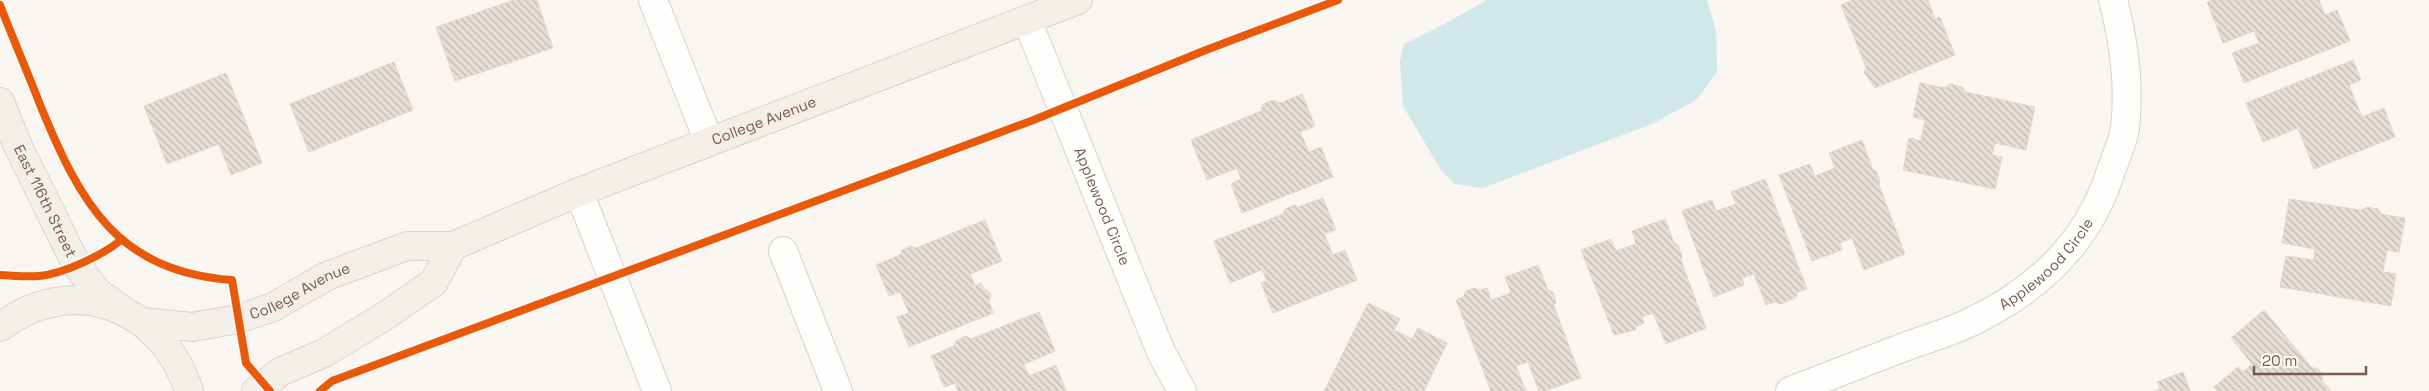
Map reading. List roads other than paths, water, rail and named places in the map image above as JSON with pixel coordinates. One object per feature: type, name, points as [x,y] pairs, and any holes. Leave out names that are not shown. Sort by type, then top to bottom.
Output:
[{"type":"main road","name":"College Avenue","points":[[133,317],[192,327],[238,318],[273,307],[327,276],[407,246],[453,246],[579,192],[1078,0]]},
{"type":"main road","name":"East 116th Street","points":[[0,102],[24,160],[76,264],[97,292],[159,337],[173,354],[183,373],[189,391]]},
{"type":"main road","points":[[256,391],[280,372],[324,353],[434,282],[453,246]]},
{"type":"main road","points":[[0,327],[19,314],[39,306],[60,301],[104,304],[133,317]]},
{"type":"street","points":[[653,0],[709,142]]},
{"type":"street","name":"Applewood Circle","points":[[1790,391],[1973,321],[2006,303],[2038,281],[2065,254],[2095,213],[2104,194],[2125,129],[2127,84],[2123,39],[2113,0]]},
{"type":"street","name":"Applewood Circle","points":[[1027,20],[1161,352],[1182,391]]},
{"type":"street","points":[[579,192],[657,391]]},
{"type":"street","points":[[783,251],[838,391]]},
{"type":"water","points":[[1487,0],[1707,0],[1716,31],[1717,72],[1696,100],[1654,123],[1483,188],[1455,184],[1441,170],[1403,106],[1400,61],[1404,44]]}]
